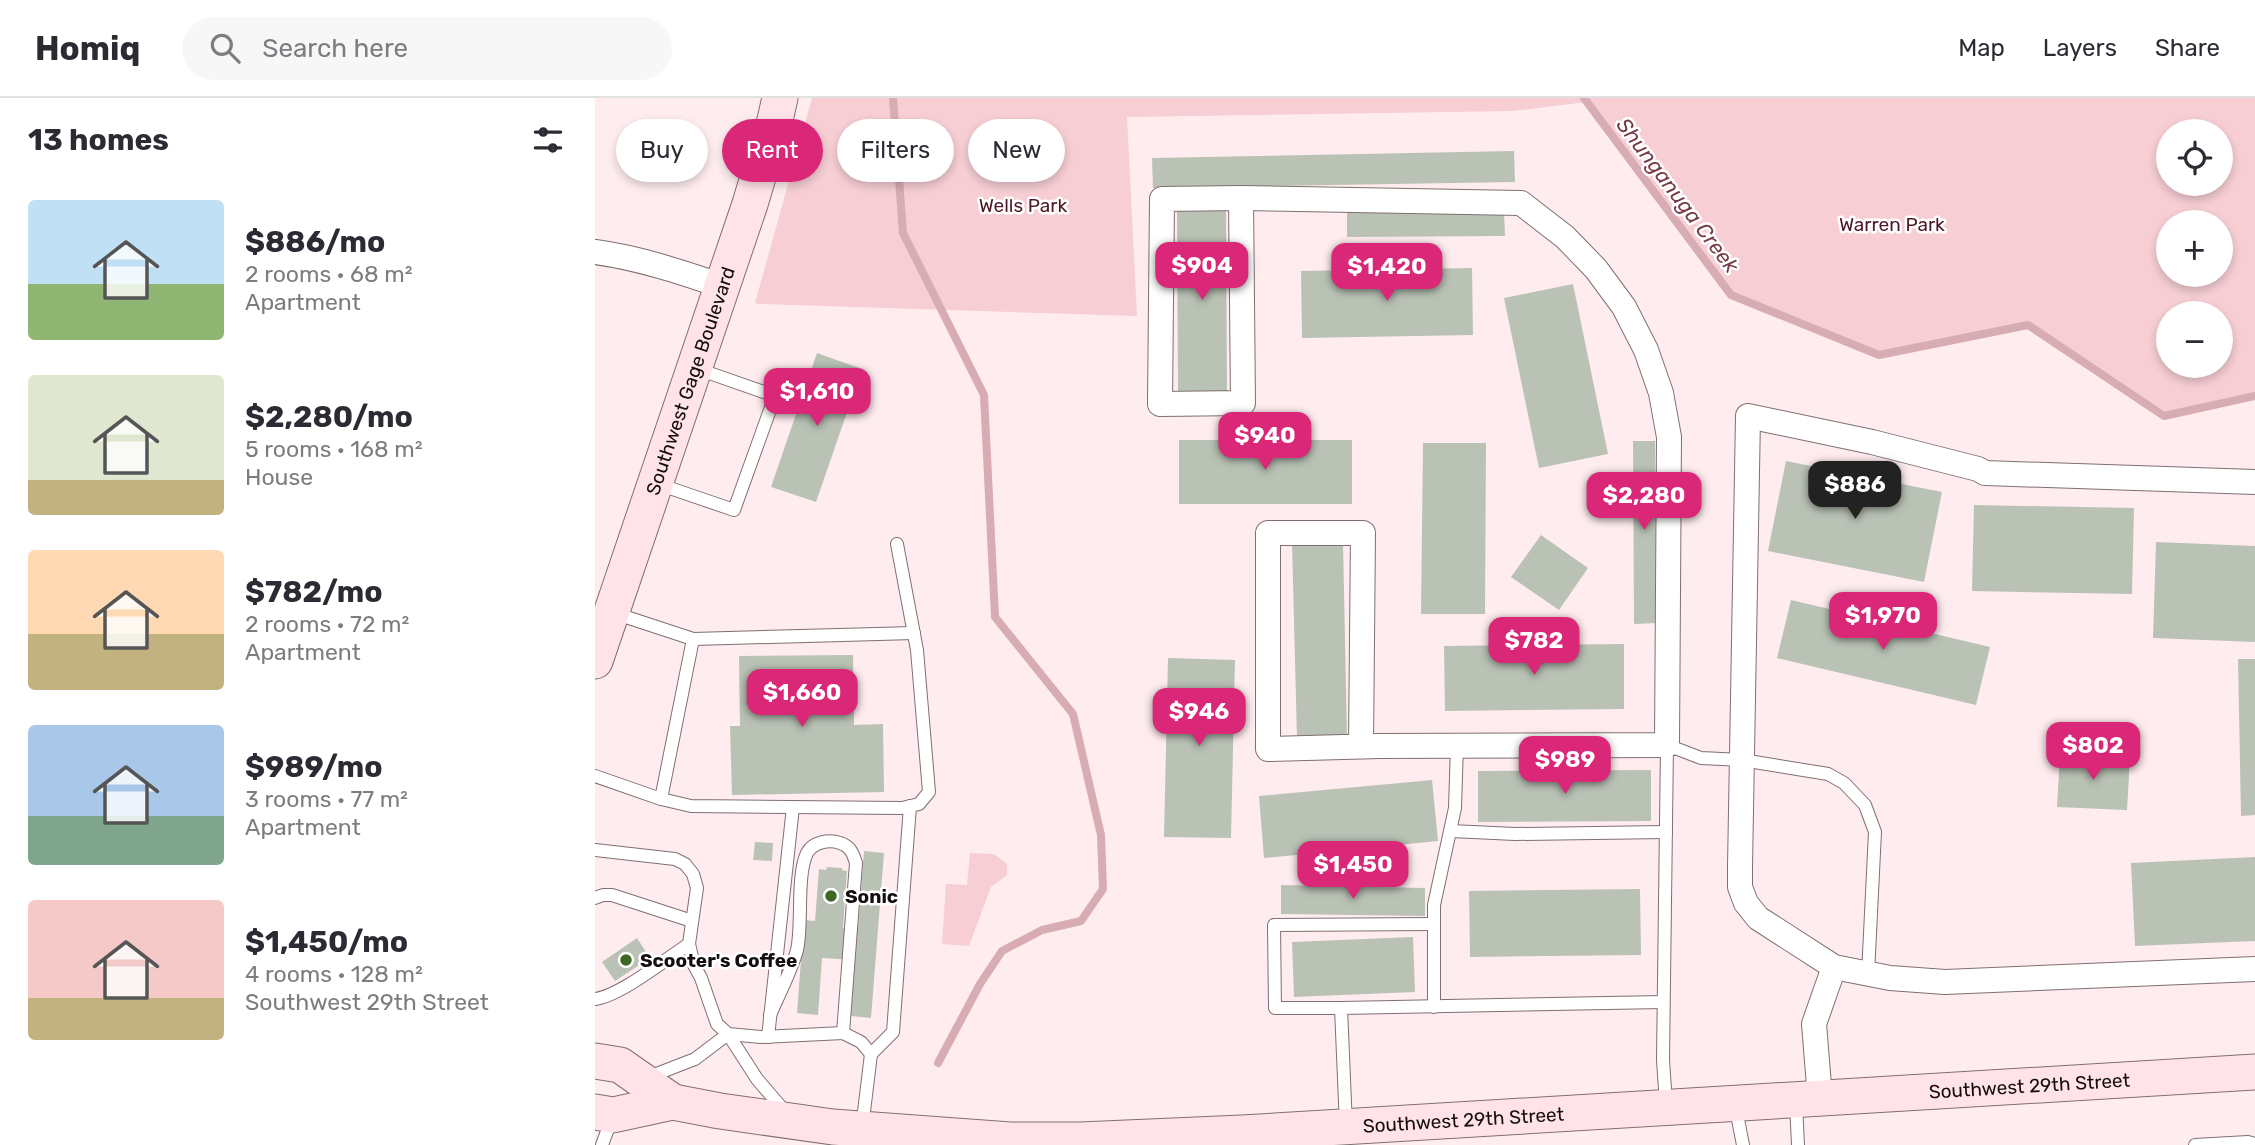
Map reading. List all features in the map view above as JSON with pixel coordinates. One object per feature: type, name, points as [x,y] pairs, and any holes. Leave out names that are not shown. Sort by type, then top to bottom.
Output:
[{"type":"main road","name":"Southwest Gage Boulevard","points":[[595,661],[603,609],[654,483],[723,286],[780,98]]},
{"type":"main road","name":"Southwest 29th Street","points":[[595,1061],[620,1065],[673,1102],[793,1122],[936,1140],[1080,1140],[1346,1127],[1398,1129],[1735,1103],[2255,1072]]},
{"type":"main road","name":"Southwest 29th Street","points":[[604,1124],[673,1102]]},
{"type":"street","points":[[1241,198],[1243,403],[1160,404],[1163,200],[1241,198],[1521,203],[1565,237],[1596,269],[1624,307],[1646,350],[1661,393],[1669,437],[1667,745],[1457,745],[1268,749],[1268,533],[1363,533],[1361,746]]},
{"type":"street","points":[[595,252],[647,262],[723,286]]},
{"type":"street","points":[[2255,482],[1985,473],[1872,442],[1748,416],[1740,887],[1746,903],[1758,918],[1834,967],[1890,978],[1945,982],[2255,969]]},
{"type":"street","points":[[1808,1099],[1814,1024],[1834,967]]},
{"type":"lane","points":[[654,483],[734,510],[775,396],[694,368]]},
{"type":"lane","points":[[595,776],[661,799],[691,806],[902,808],[919,804],[929,792],[914,633],[897,544]]},
{"type":"lane","points":[[603,609],[693,639],[914,633]]},
{"type":"lane","points":[[661,799],[693,639]]},
{"type":"lane","points":[[1434,1007],[1434,905],[1455,808],[1457,745]]},
{"type":"lane","points":[[1666,1108],[1663,1002],[1667,745],[1701,758],[1742,760],[1828,774],[1844,783],[1865,804],[1875,832],[1868,974]]},
{"type":"lane","points":[[861,1129],[871,1054],[893,1032],[910,806]]},
{"type":"lane","points":[[768,1037],[793,807]]},
{"type":"lane","points":[[1451,831],[1515,834],[1666,832]]},
{"type":"lane","points":[[770,1015],[797,949],[803,867],[807,852],[815,845],[827,841],[837,842],[845,844],[853,851],[856,863],[843,1033]]},
{"type":"lane","points":[[595,850],[675,859],[685,864],[693,874],[697,888],[689,944],[694,965],[717,1024],[728,1034],[757,1079],[793,1122]]},
{"type":"lane","points":[[595,898],[612,895],[692,921]]},
{"type":"lane","points":[[1433,924],[1274,925],[1275,1009],[1663,1002]]},
{"type":"lane","points":[[595,999],[604,998],[617,991],[689,944]]},
{"type":"lane","points":[[1341,1009],[1346,1127]]},
{"type":"lane","points":[[642,1080],[695,1059],[728,1034],[768,1037],[843,1033],[861,1042],[871,1054]]},
{"type":"lane","points":[[1798,1145],[1808,1099]]},
{"type":"lane","points":[[1735,1103],[1744,1145]]},
{"type":"lane","points":[[2195,1145],[2248,1142],[2255,1144]]},
{"type":"green space","name":"Warren Park","points":[[812,98],[2255,98],[2255,396],[2164,416],[2028,325],[1879,355],[1731,295],[1586,102],[1513,111],[1127,117],[1137,316],[755,303],[789,182],[823,182],[823,119],[806,119]]},
{"type":"green space","points":[[970,853],[994,854],[1007,864],[1007,875],[991,887],[969,946],[942,944],[946,884],[967,885]]},
{"type":"building","points":[[1514,151],[1515,182],[1153,188],[1152,158]]},
{"type":"building","points":[[1177,209],[1226,209],[1227,394],[1178,394]]},
{"type":"building","points":[[1504,212],[1505,236],[1347,237],[1347,213]]},
{"type":"building","points":[[1472,268],[1473,335],[1302,338],[1301,271]]},
{"type":"building","points":[[1573,284],[1608,454],[1539,468],[1504,298]]},
{"type":"building","points":[[817,353],[862,369],[816,502],[771,487]]},
{"type":"building","points":[[1179,440],[1352,440],[1352,504],[1179,504]]},
{"type":"building","points":[[1633,441],[1655,441],[1656,623],[1634,624]]},
{"type":"building","points":[[1423,443],[1486,443],[1485,614],[1421,614]]},
{"type":"building","points":[[1786,461],[1942,492],[1924,582],[1768,551]]},
{"type":"building","points":[[1974,505],[2134,508],[2132,594],[1972,591]]},
{"type":"building","points":[[1541,535],[1588,568],[1559,610],[1511,577]]},
{"type":"building","points":[[1343,542],[1347,738],[1297,739],[1292,543]]},
{"type":"building","points":[[2156,542],[2255,546],[2255,642],[2153,638]]},
{"type":"building","points":[[1791,600],[1990,647],[1976,705],[1777,658]]},
{"type":"building","points":[[1624,644],[1624,709],[1445,711],[1444,646]]},
{"type":"building","points":[[853,655],[854,725],[883,724],[884,792],[732,795],[730,726],[740,726],[739,656]]},
{"type":"building","points":[[1168,658],[1235,660],[1231,838],[1164,837]]},
{"type":"building","points":[[2238,659],[2255,659],[2255,815],[2241,816]]},
{"type":"building","points":[[2060,755],[2130,758],[2127,810],[2057,807]]},
{"type":"building","points":[[1651,770],[1651,821],[1478,822],[1478,771]]},
{"type":"building","points":[[1432,780],[1438,841],[1264,858],[1259,796]]},
{"type":"building","points":[[755,842],[773,843],[772,861],[753,860]]},
{"type":"building","points":[[864,851],[884,853],[871,1018],[851,1016],[855,960],[822,958],[818,1015],[797,1013],[804,920],[815,921],[819,869],[842,868],[847,871],[843,928],[858,929]]},
{"type":"building","points":[[2255,857],[2255,941],[2135,946],[2131,863]]},
{"type":"building","points":[[1281,885],[1425,888],[1425,916],[1281,914]]},
{"type":"building","points":[[1640,889],[1641,955],[1470,957],[1469,891]]},
{"type":"building","points":[[1413,937],[1415,992],[1294,997],[1292,942]]},
{"type":"building","name":"Scooter's Coffee","points":[[637,938],[650,958],[615,981],[602,962]]},
{"type":"waterway","points":[[893,98],[903,233],[984,395],[995,617],[1073,714],[1101,835],[1103,889],[1081,921],[1042,930],[1002,951],[980,984],[938,1063]]},
{"type":"waterway","name":"Shunganuga Creek","points":[[1584,98],[1731,295],[1879,355],[2028,325],[2164,416],[2255,396]]},
{"type":"place","name":"Sonic","points":[[831,896]]},
{"type":"place","name":"Scooter's Coffee","points":[[626,960]]},
{"type":"park label","name":"Wells Park","points":[[1023,205]]}]
